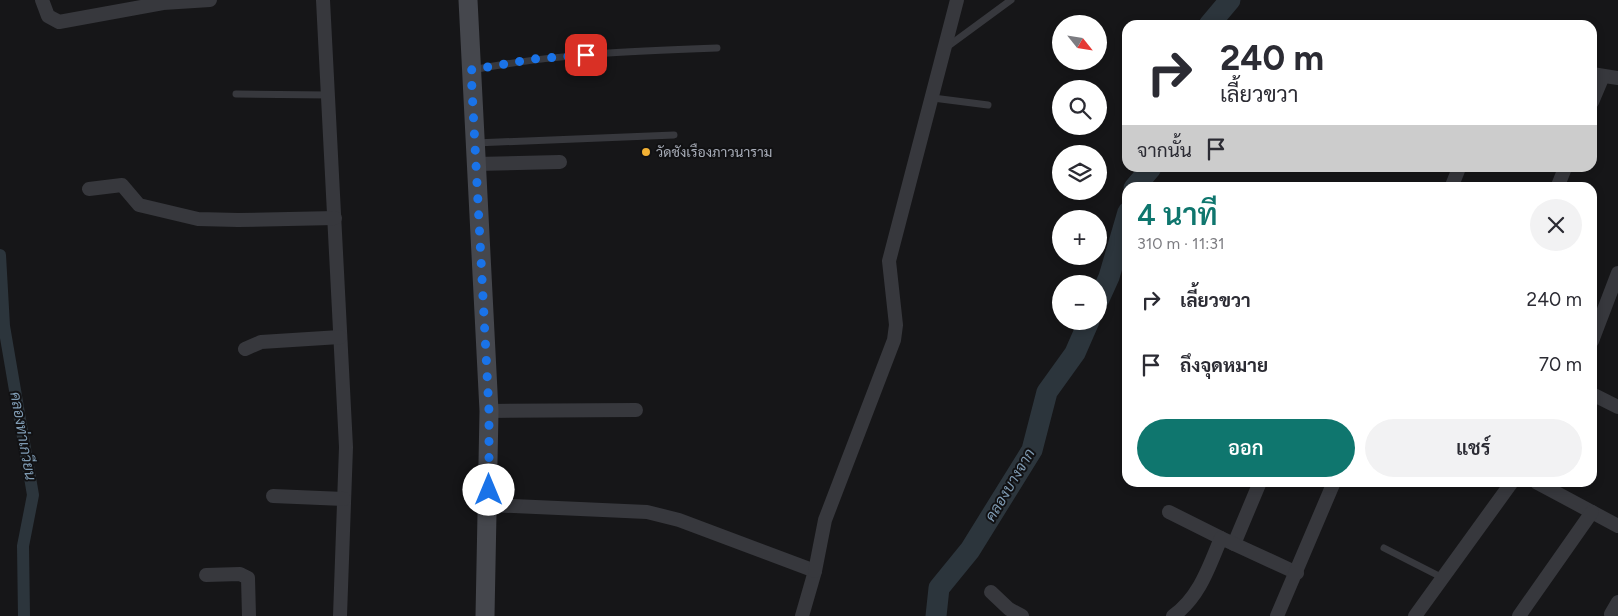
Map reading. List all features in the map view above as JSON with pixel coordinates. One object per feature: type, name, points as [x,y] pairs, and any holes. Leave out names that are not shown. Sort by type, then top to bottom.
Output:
[{"type":"street","points":[[42,0],[48,16],[59,22],[163,3],[210,0]]},
{"type":"street","points":[[323,0],[346,447],[340,616]]},
{"type":"street","points":[[468,0],[489,411],[489,505],[485,616]]},
{"type":"street","points":[[802,616],[815,571],[825,520],[894,340],[896,325],[889,261],[957,0]]},
{"type":"street","points":[[1598,75],[1618,78]]},
{"type":"street","points":[[476,164],[560,162]]},
{"type":"street","points":[[89,189],[122,185],[139,205],[198,218],[238,220],[335,218]]},
{"type":"street","points":[[1597,328],[1618,273]]},
{"type":"street","points":[[245,349],[261,342],[340,337]]},
{"type":"street","points":[[1597,396],[1618,407]]},
{"type":"street","points":[[489,411],[636,410]]},
{"type":"street","points":[[1173,616],[1188,606],[1210,565],[1227,541],[1257,487]]},
{"type":"street","points":[[1276,616],[1297,573],[1332,487]]},
{"type":"street","points":[[1416,616],[1508,487]]},
{"type":"street","points":[[1545,487],[1618,526]]},
{"type":"street","points":[[273,496],[344,499]]},
{"type":"street","points":[[489,505],[648,512],[679,520],[815,571]]},
{"type":"street","points":[[1169,512],[1297,573]]},
{"type":"street","points":[[1519,616],[1592,512]]},
{"type":"street","points":[[206,575],[240,574],[248,578],[249,616]]},
{"type":"street","points":[[991,592],[1009,609],[1022,616]]},
{"type":"lane","points":[[945,48],[1008,1]]},
{"type":"lane","points":[[471,70],[533,59],[716,48]]},
{"type":"lane","points":[[236,94],[329,95]]},
{"type":"lane","points":[[933,98],[988,105]]},
{"type":"lane","points":[[475,143],[674,135]]},
{"type":"lane","points":[[1384,548],[1443,578]]},
{"type":"waterway","name":"คลองบางจาก","points":[[1213,20],[1230,0]]},
{"type":"waterway","name":"คลองบางจาก","points":[[1139,182],[1148,172]]},
{"type":"waterway","name":"คลองบางจาก","points":[[1107,281],[1122,233]]},
{"type":"waterway","name":"คลองท่าเกวียน","points":[[0,255],[4,326],[33,495],[23,546],[24,616]]},
{"type":"waterway","name":"คลองบางจาก","points":[[936,616],[939,588],[970,550],[1032,450],[1047,392],[1075,353],[1085,330]]},
{"type":"place","name":"วัดชังเรืองภาวนาราม","points":[[646,152]]},
{"type":"route","points":[[489,490],[489,411],[471,70],[533,59],[586,55]]}]
